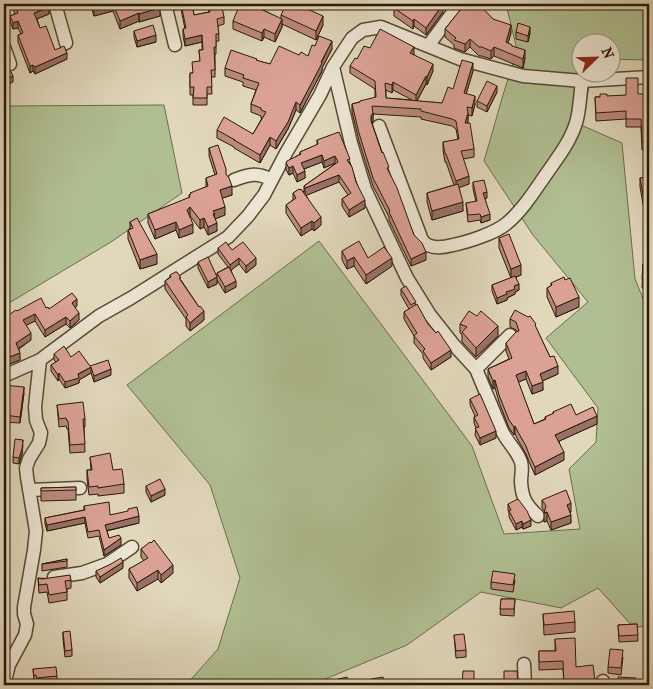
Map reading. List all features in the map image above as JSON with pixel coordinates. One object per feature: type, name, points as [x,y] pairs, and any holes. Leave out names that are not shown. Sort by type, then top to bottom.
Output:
[{"type":"street","points":[[55,4],[66,44]]},
{"type":"street","points":[[165,4],[175,45]]},
{"type":"street","points":[[428,46],[459,4]]},
{"type":"street","points":[[4,376],[40,360],[99,316],[228,237],[264,195],[320,95],[333,67],[352,38],[363,30],[381,27],[460,59],[524,76],[570,80]]},
{"type":"street","points":[[4,48],[10,64]]},
{"type":"street","points":[[333,67],[351,143],[365,189],[407,278],[430,315],[476,370],[504,437],[510,442],[520,459],[522,466],[521,483],[525,502],[538,516]]},
{"type":"street","points":[[620,79],[649,77]]},
{"type":"street","points":[[379,126],[422,240],[430,247],[465,243],[506,224],[531,196],[572,136],[577,121],[582,82]]},
{"type":"street","points":[[234,180],[255,174],[272,180]]},
{"type":"street","points":[[476,370],[510,335]]},
{"type":"street","points":[[4,685],[9,664],[25,635],[27,624],[24,607],[36,530],[26,468],[39,443],[41,433],[36,420],[35,407],[40,360]]},
{"type":"street","points":[[29,490],[80,488]]},
{"type":"street","points":[[29,576],[41,579],[82,573],[107,564],[132,547]]},
{"type":"street","points":[[524,664],[525,685]]},
{"type":"green space","points":[[506,4],[647,4],[643,60],[620,59],[620,32],[570,32],[570,82],[590,82],[581,125],[622,143],[635,279],[649,313],[649,625],[634,628],[598,588],[561,608],[481,592],[407,645],[311,685],[186,685],[218,649],[240,578],[210,485],[127,385],[319,241],[472,446],[504,534],[580,529],[569,469],[596,442],[598,408],[546,338],[588,302],[533,235],[484,161],[517,50]]},
{"type":"green space","points":[[164,105],[182,193],[111,242],[4,306],[4,106]]},
{"type":"building","points":[[14,4],[48,4],[49,7],[34,13],[40,28],[46,26],[55,50],[64,46],[67,53],[35,67],[33,65],[30,66],[18,35],[23,33],[18,21],[13,23],[10,16],[18,13]]},
{"type":"building","points":[[92,4],[112,4],[94,9]]},
{"type":"building","points":[[113,4],[158,4],[160,8],[139,13],[120,21]]},
{"type":"building","points":[[181,4],[192,4],[194,15],[210,12],[209,4],[219,4],[220,8],[222,7],[224,17],[217,19],[219,34],[216,34],[216,47],[214,47],[215,70],[211,70],[212,87],[207,87],[207,98],[193,98],[194,87],[190,87],[190,73],[193,73],[192,62],[200,61],[199,50],[203,50],[202,35],[185,39],[183,29],[186,28]]},
{"type":"building","points":[[240,4],[253,4],[282,19],[275,34],[264,29],[262,33],[233,21]]},
{"type":"building","points":[[286,4],[296,4],[323,16],[316,31],[281,15]]},
{"type":"building","points":[[397,4],[443,4],[426,28],[394,8]]},
{"type":"building","points":[[465,4],[479,4],[493,19],[511,25],[506,42],[525,50],[523,59],[494,47],[491,51],[479,47],[470,39],[465,44],[454,40],[456,38],[445,29]]},
{"type":"building","points":[[518,23],[530,27],[528,36],[516,32]]},
{"type":"building","points":[[153,25],[156,35],[137,41],[134,31]]},
{"type":"building","points":[[380,29],[414,47],[410,53],[433,64],[416,95],[393,82],[392,85],[385,83],[386,98],[442,103],[448,87],[453,89],[462,60],[473,63],[464,93],[475,96],[472,108],[467,107],[468,113],[465,123],[470,123],[474,149],[461,151],[469,176],[456,181],[445,154],[443,142],[459,139],[456,121],[421,111],[421,109],[372,106],[371,121],[389,167],[387,168],[397,188],[414,235],[422,243],[426,252],[411,259],[373,178],[352,104],[376,97],[375,81],[350,66],[355,58],[357,59],[364,46],[370,48]]},
{"type":"building","points":[[319,36],[332,41],[300,105],[296,102],[288,122],[276,141],[270,137],[260,155],[217,130],[224,117],[253,134],[266,112],[251,104],[259,83],[243,78],[244,75],[225,68],[231,50],[270,64],[279,46],[299,55],[301,52],[308,56],[312,45],[315,46]]},
{"type":"building","points":[[4,62],[13,76],[4,81]]},
{"type":"building","points":[[626,78],[638,78],[638,94],[649,94],[649,141],[642,142],[641,119],[626,119],[626,111],[596,113],[595,97],[600,97],[600,94],[607,94],[607,96],[626,95]]},
{"type":"building","points":[[487,81],[497,86],[487,106],[477,101]]},
{"type":"building","points":[[339,132],[350,159],[347,160],[352,167],[356,182],[365,200],[349,210],[342,199],[351,193],[339,175],[305,188],[304,186],[338,162],[335,156],[324,161],[322,155],[301,163],[305,171],[297,175],[293,166],[289,168],[286,163],[301,154],[300,152],[318,144],[317,140]]},
{"type":"building","points":[[218,145],[226,174],[232,186],[220,190],[225,207],[213,211],[217,223],[208,227],[204,218],[200,220],[190,207],[187,210],[193,224],[179,230],[176,222],[155,230],[148,214],[190,197],[190,193],[208,186],[206,178],[217,174],[209,148]]},
{"type":"building","points":[[649,177],[649,206],[645,206],[640,178]]},
{"type":"building","points":[[484,180],[487,192],[483,193],[490,214],[481,217],[480,214],[468,215],[466,203],[477,201],[473,182]]},
{"type":"building","points":[[458,184],[463,202],[432,211],[427,193]]},
{"type":"building","points":[[301,189],[321,217],[314,223],[312,221],[301,228],[286,205],[296,198],[293,193]]},
{"type":"building","points":[[137,218],[157,254],[140,260],[128,230],[133,228],[130,222]]},
{"type":"building","points":[[509,234],[521,265],[511,269],[499,238]]},
{"type":"building","points":[[359,241],[368,258],[384,247],[392,258],[366,275],[354,257],[347,261],[342,251]]},
{"type":"building","points":[[226,242],[232,250],[243,242],[256,258],[246,266],[239,258],[230,265],[218,248]]},
{"type":"building","points":[[208,257],[217,277],[208,282],[198,262]]},
{"type":"building","points":[[643,264],[649,264],[649,279],[642,279]]},
{"type":"building","points":[[229,267],[236,281],[225,287],[217,273]]},
{"type":"building","points":[[177,272],[199,307],[204,311],[190,323],[186,317],[188,315],[165,281]]},
{"type":"building","points":[[515,276],[519,284],[514,286],[515,289],[497,298],[492,285]]},
{"type":"building","points":[[564,277],[565,280],[570,278],[579,297],[556,307],[547,288],[552,285],[551,283]]},
{"type":"building","points":[[406,286],[416,302],[411,305],[401,289]]},
{"type":"building","points":[[72,293],[77,299],[72,303],[79,313],[70,321],[66,317],[45,330],[35,314],[23,320],[31,333],[16,343],[20,353],[4,359],[4,318],[41,298],[46,308],[48,307],[49,309]]},
{"type":"building","points":[[417,304],[428,324],[436,333],[438,331],[451,350],[431,363],[423,351],[425,349],[414,336],[417,333],[404,312]]},
{"type":"building","points":[[515,310],[528,317],[530,316],[536,324],[550,357],[554,356],[558,366],[540,374],[543,382],[532,386],[526,371],[516,375],[534,424],[546,419],[545,417],[553,412],[571,404],[576,415],[593,407],[597,416],[555,435],[564,452],[535,467],[515,426],[509,420],[495,380],[493,381],[488,369],[512,358],[506,343],[519,331],[516,322],[510,319]]},
{"type":"building","points":[[469,311],[477,316],[481,311],[498,326],[476,348],[462,332],[467,327],[460,324]]},
{"type":"building","points":[[64,346],[71,357],[79,351],[90,366],[108,360],[111,369],[94,376],[91,367],[78,374],[79,378],[65,382],[51,365],[59,360],[54,354]]},
{"type":"building","points":[[4,385],[24,387],[20,417],[4,415],[8,391],[4,392]]},
{"type":"building","points":[[480,394],[496,431],[480,438],[475,428],[479,427],[474,417],[478,415],[470,399]]},
{"type":"building","points":[[83,402],[85,444],[70,445],[68,421],[66,418],[59,419],[57,405]]},
{"type":"building","points":[[15,439],[23,440],[19,458],[13,457]]},
{"type":"building","points":[[110,453],[113,470],[122,469],[124,484],[98,488],[98,486],[89,487],[87,470],[92,470],[90,457]]},
{"type":"building","points":[[160,479],[165,489],[151,496],[146,486]]},
{"type":"building","points":[[76,487],[76,490],[41,491],[41,488]]},
{"type":"building","points":[[566,490],[571,503],[567,505],[571,515],[551,522],[547,512],[544,513],[546,506],[542,500]]},
{"type":"building","points":[[518,499],[531,520],[523,524],[522,521],[516,524],[509,511],[511,510],[508,504]]},
{"type":"building","points":[[109,502],[110,515],[137,507],[139,516],[105,525],[109,538],[119,535],[121,538],[104,550],[99,530],[88,532],[85,517],[47,525],[45,518],[85,510],[84,506]]},
{"type":"building","points":[[154,540],[173,565],[161,575],[158,570],[137,583],[129,569],[148,558],[141,549]]},
{"type":"building","points":[[4,552],[8,553],[6,567],[4,567]]},
{"type":"building","points":[[121,558],[123,562],[100,577],[96,571]]},
{"type":"building","points":[[67,559],[67,561],[42,564]]},
{"type":"building","points":[[493,571],[515,574],[513,585],[491,582]]},
{"type":"building","points":[[70,575],[71,580],[65,581],[67,592],[49,595],[47,584],[39,585],[38,578]]},
{"type":"building","points":[[501,599],[515,599],[514,609],[500,609]]},
{"type":"building","points":[[574,611],[575,622],[544,625],[543,614]]},
{"type":"building","points":[[637,624],[638,635],[619,636],[618,625]]},
{"type":"building","points":[[70,631],[72,650],[65,651],[63,632]]},
{"type":"building","points":[[464,634],[466,650],[456,651],[454,635]]},
{"type":"building","points":[[575,638],[576,667],[593,665],[595,681],[564,685],[563,661],[539,662],[539,651],[556,651],[555,639]]},
{"type":"building","points":[[610,649],[623,650],[621,668],[608,667]]},
{"type":"building","points":[[56,667],[57,676],[37,678],[36,675],[34,676],[33,669]]},
{"type":"building","points":[[463,671],[474,671],[474,685],[462,685]]},
{"type":"building","points":[[504,671],[517,671],[518,681],[522,685],[504,685]]},
{"type":"building","points":[[347,677],[349,685],[331,685],[330,681]]},
{"type":"building","points":[[383,677],[384,685],[372,685],[371,679]]},
{"type":"building","points":[[618,677],[636,678],[636,685],[618,685]]}]
